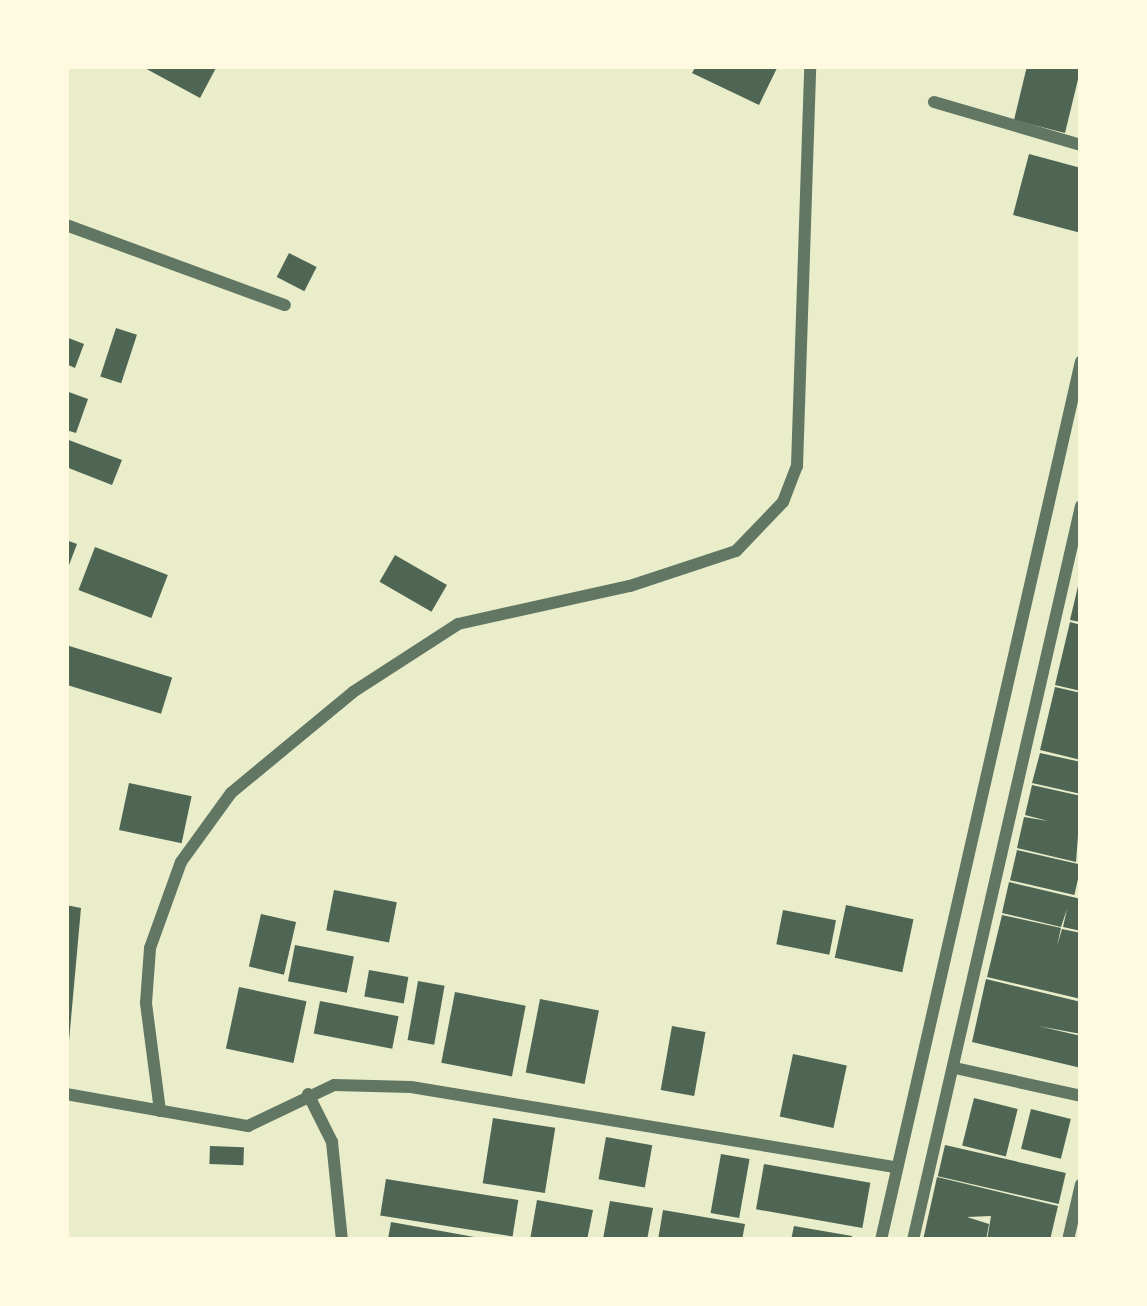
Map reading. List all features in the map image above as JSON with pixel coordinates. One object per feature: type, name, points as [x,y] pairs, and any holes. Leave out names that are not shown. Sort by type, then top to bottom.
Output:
[{"type":"street","points":[[160,1111],[146,1003],[150,948],[181,862],[230,793],[353,692],[458,624],[630,586],[736,550],[783,502],[796,466],[810,66]]},
{"type":"street","points":[[934,102],[1081,145]]},
{"type":"street","points":[[66,225],[284,305]]},
{"type":"street","points":[[881,1240],[1081,362]]},
{"type":"street","points":[[913,1240],[1081,506]]},
{"type":"street","points":[[955,1068],[1081,1096]]},
{"type":"street","points":[[66,1094],[248,1126],[334,1085],[411,1087],[896,1167]]},
{"type":"street","points":[[308,1094],[332,1142],[342,1240]]},
{"type":"street","points":[[1068,1240],[1081,1184]]},
{"type":"building","points":[[141,66],[217,66],[200,98]]},
{"type":"building","points":[[696,66],[778,66],[759,105],[692,73]]},
{"type":"building","points":[[1027,66],[1081,67],[1065,133],[1014,120]]},
{"type":"building","points":[[1029,154],[1081,168],[1081,233],[1013,215]]},
{"type":"building","points":[[289,253],[317,267],[304,291],[277,277]]},
{"type":"building","points":[[116,328],[137,335],[121,383],[100,377]]},
{"type":"building","points":[[66,337],[84,344],[75,368],[66,364]]},
{"type":"building","points":[[66,391],[88,399],[76,433],[66,430]]},
{"type":"building","points":[[66,439],[122,460],[112,485],[66,467]]},
{"type":"building","points":[[66,540],[77,544],[66,573]]},
{"type":"building","points":[[95,547],[168,575],[151,618],[79,590]]},
{"type":"building","points":[[395,555],[447,585],[431,612],[380,582]]},
{"type":"building","points":[[1081,583],[1081,622],[1070,620]]},
{"type":"building","points":[[1070,622],[1081,625],[1081,691],[1055,685]]},
{"type":"building","points":[[66,645],[172,677],[161,714],[66,685]]},
{"type":"building","points":[[1055,687],[1081,693],[1081,760],[1040,750]]},
{"type":"building","points":[[1040,753],[1081,762],[1081,794],[1032,783]]},
{"type":"building","points":[[129,783],[192,796],[182,843],[119,830]]},
{"type":"building","points":[[1032,785],[1081,796],[1076,862],[1017,848],[1024,817],[1048,821],[1025,815]]},
{"type":"building","points":[[1017,850],[1081,865],[1074,895],[1010,880]]},
{"type":"building","points":[[1009,882],[1081,899],[1081,931],[1063,927],[1067,909],[1061,927],[1002,913]]},
{"type":"building","points":[[334,890],[397,902],[389,942],[326,930]]},
{"type":"building","points":[[66,905],[81,908],[69,1041],[66,1041]]},
{"type":"building","points":[[846,905],[913,919],[902,972],[835,958]]},
{"type":"building","points":[[783,910],[836,920],[829,955],[776,944]]},
{"type":"building","points":[[261,914],[296,922],[284,975],[249,967]]},
{"type":"building","points":[[1002,915],[1061,928],[1057,946],[1062,929],[1081,933],[1081,999],[987,977]]},
{"type":"building","points":[[295,945],[354,956],[347,993],[288,981]]},
{"type":"building","points":[[369,970],[408,977],[404,1004],[364,997]]},
{"type":"building","points":[[986,979],[1081,1002],[1081,1034],[1038,1026],[1081,1036],[1081,1068],[972,1042]]},
{"type":"building","points":[[418,981],[445,986],[434,1045],[408,1040]]},
{"type":"building","points":[[239,987],[306,1001],[293,1063],[226,1049]]},
{"type":"building","points":[[455,992],[526,1006],[512,1076],[441,1063]]},
{"type":"building","points":[[540,999],[599,1010],[585,1084],[526,1073]]},
{"type":"building","points":[[320,1001],[399,1016],[392,1049],[314,1033]]},
{"type":"building","points":[[672,1026],[705,1032],[694,1096],[661,1090]]},
{"type":"building","points":[[793,1054],[847,1065],[833,1128],[780,1117]]},
{"type":"building","points":[[974,1098],[1018,1109],[1006,1156],[962,1146]]},
{"type":"building","points":[[1031,1109],[1071,1119],[1061,1159],[1021,1149]]},
{"type":"building","points":[[493,1118],[555,1128],[545,1193],[483,1183]]},
{"type":"building","points":[[606,1137],[652,1145],[645,1188],[599,1179]]},
{"type":"building","points":[[945,1145],[1066,1173],[1059,1204],[938,1176]]},
{"type":"building","points":[[210,1146],[244,1147],[243,1165],[209,1164]]},
{"type":"building","points":[[721,1154],[750,1159],[739,1218],[711,1213]]},
{"type":"building","points":[[764,1164],[870,1183],[862,1228],[756,1209]]},
{"type":"building","points":[[937,1177],[1058,1206],[1050,1240],[987,1240],[991,1216],[967,1217],[989,1224],[986,1240],[923,1240]]},
{"type":"building","points":[[386,1179],[518,1200],[513,1237],[380,1216]]},
{"type":"building","points":[[537,1200],[593,1210],[587,1240],[530,1240]]},
{"type":"building","points":[[610,1201],[653,1208],[647,1240],[603,1239]]},
{"type":"building","points":[[663,1210],[745,1224],[742,1240],[658,1240]]},
{"type":"building","points":[[391,1222],[480,1238],[388,1239]]},
{"type":"building","points":[[794,1226],[852,1236],[852,1240],[791,1240]]}]
